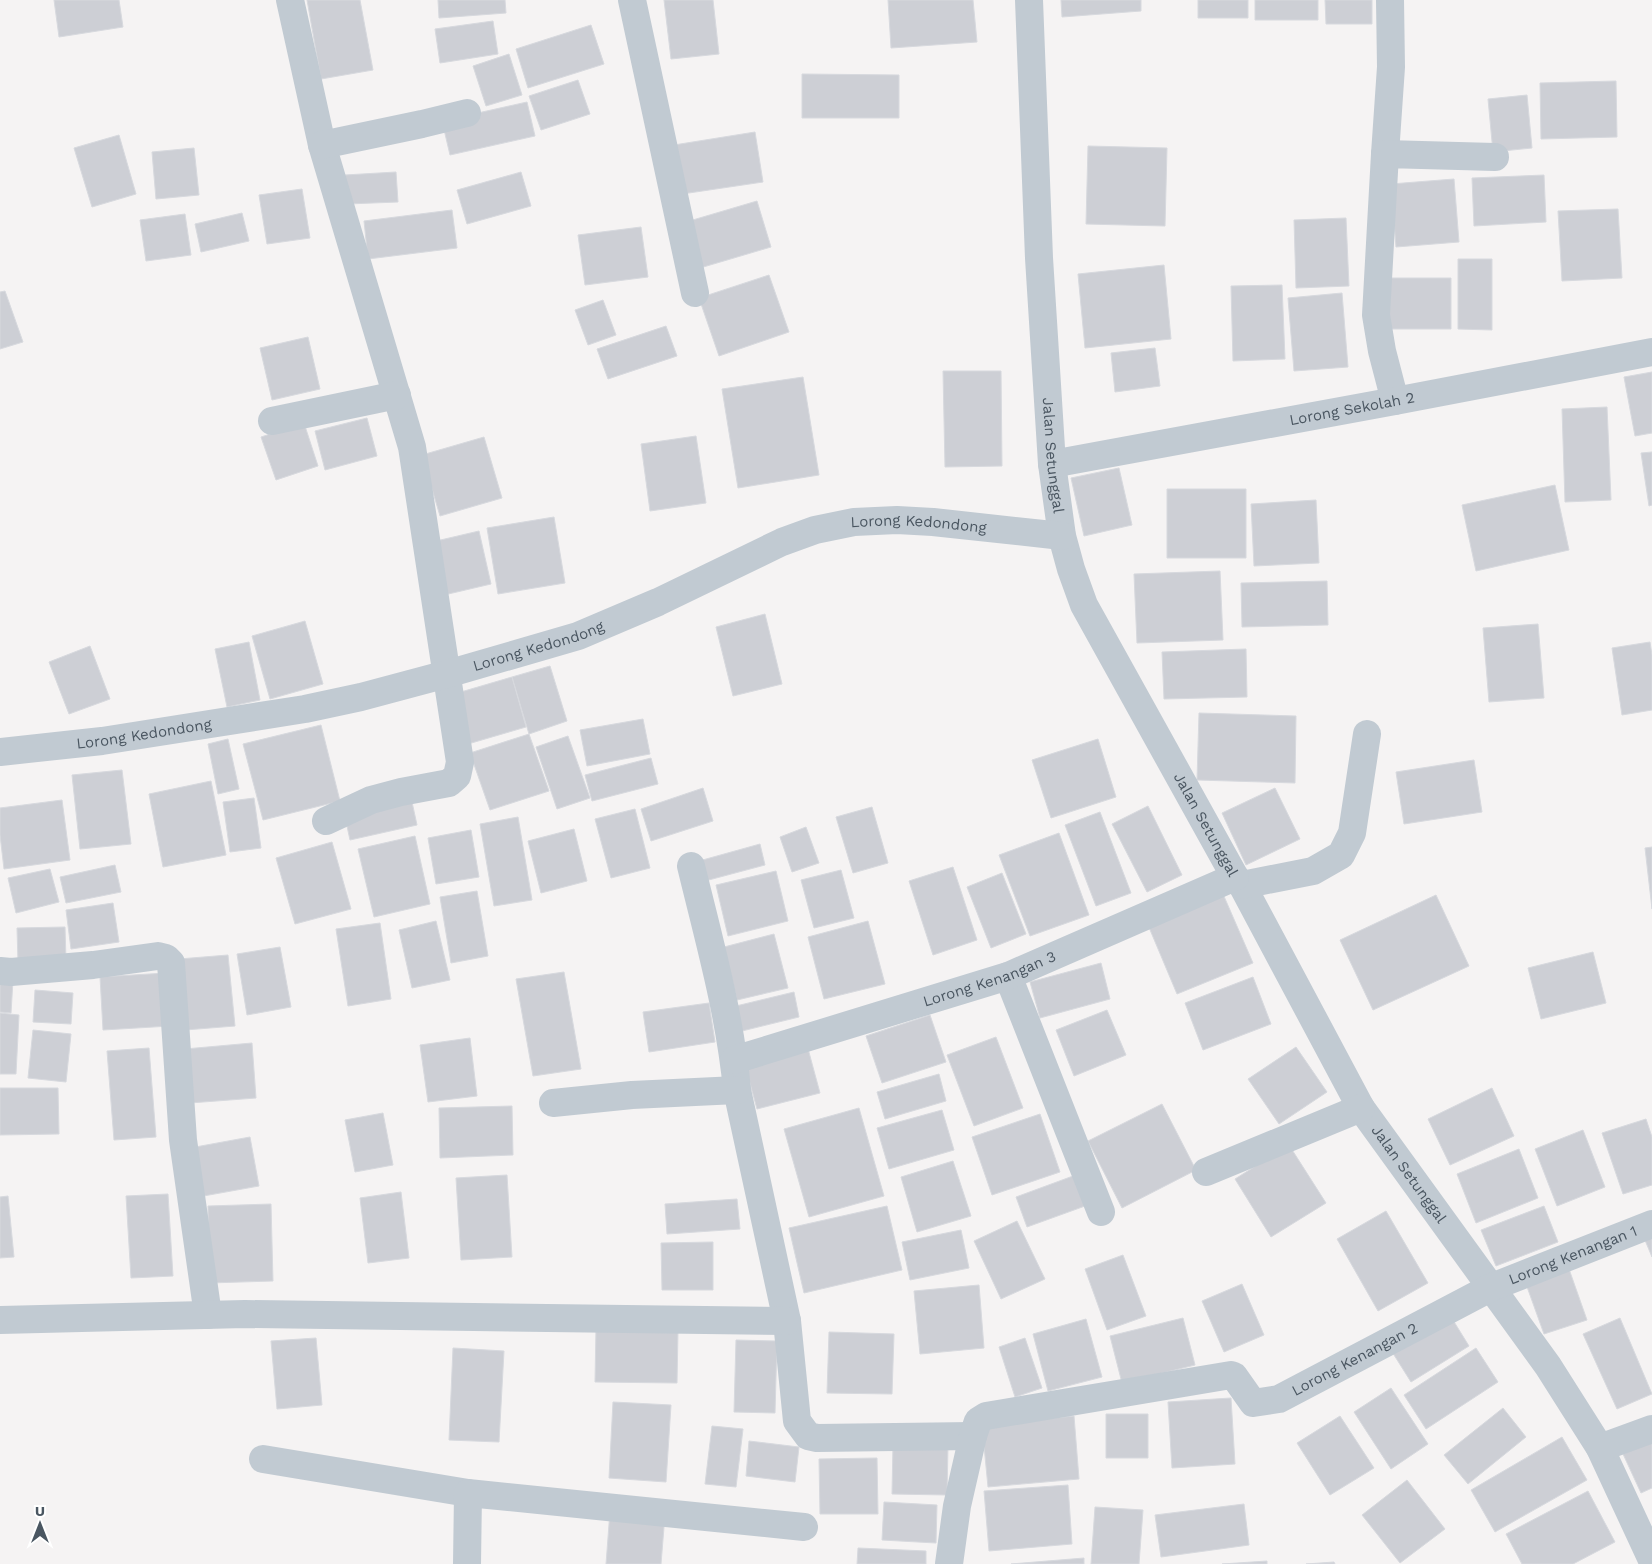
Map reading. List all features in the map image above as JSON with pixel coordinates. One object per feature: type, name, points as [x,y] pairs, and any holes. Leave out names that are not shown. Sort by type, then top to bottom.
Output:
[{"type":"street","points":[[290,0],[322,145],[412,447],[460,762],[457,776],[449,782],[371,800],[326,821]]},
{"type":"street","points":[[632,0],[695,293]]},
{"type":"street","name":"Jalan Setunggal","points":[[1029,0],[1038,258],[1052,464],[1062,536],[1071,569],[1084,604],[1238,881],[1361,1108],[1548,1366],[1600,1448],[1652,1560]]},
{"type":"street","points":[[1390,0],[1390,67],[1376,315],[1380,344],[1395,401]]},
{"type":"street","points":[[322,145],[467,113]]},
{"type":"street","points":[[1385,154],[1495,157]]},
{"type":"street","name":"Lorong Sekolah 2","points":[[1052,464],[1652,352]]},
{"type":"street","points":[[272,421],[397,395]]},
{"type":"street","name":"Lorong Kedondong","points":[[0,752],[102,741],[305,709],[361,697],[447,674],[578,636],[617,621],[752,556],[815,530],[854,522],[897,520],[933,522],[1062,536]]},
{"type":"street","name":"Lorong Kenangan 3","points":[[734,1060],[1008,976],[1238,881],[1313,871],[1341,855],[1352,833],[1367,734]]},
{"type":"street","points":[[691,866],[715,965],[734,1060],[737,1090],[786,1321],[797,1421],[808,1436],[817,1438],[973,1436],[957,1506],[949,1564]]},
{"type":"street","points":[[0,971],[11,972],[93,965],[158,956],[166,958],[171,963],[183,1140],[208,1315]]},
{"type":"street","points":[[1008,976],[1101,1212]]},
{"type":"street","points":[[553,1103],[632,1095],[737,1090]]},
{"type":"street","points":[[1206,1172],[1361,1108]]},
{"type":"street","name":"Lorong Kenangan 1","points":[[1492,1287],[1652,1224]]},
{"type":"street","name":"Lorong Kenangan 2","points":[[973,1436],[978,1421],[986,1416],[1226,1376],[1234,1376],[1254,1404],[1279,1399],[1492,1287]]},
{"type":"street","points":[[0,1320],[208,1315],[786,1321]]},
{"type":"street","points":[[1600,1448],[1652,1429]]},
{"type":"street","points":[[263,1459],[468,1493],[804,1528]]},
{"type":"street","points":[[467,1564],[468,1493]]},
{"type":"building","points":[[54,0],[119,0],[123,27],[59,37]]},
{"type":"building","points":[[307,0],[360,0],[373,70],[321,79]]},
{"type":"building","points":[[438,0],[505,0],[506,13],[439,18]]},
{"type":"building","points":[[664,0],[713,0],[719,54],[671,59]]},
{"type":"building","points":[[888,0],[973,0],[977,42],[891,48]]},
{"type":"building","points":[[1061,0],[1141,0],[1141,11],[1062,17]]},
{"type":"building","points":[[1198,0],[1248,0],[1248,18],[1198,18]]},
{"type":"building","points":[[1255,0],[1318,0],[1318,20],[1255,20]]},
{"type":"building","points":[[1325,0],[1372,0],[1372,24],[1326,24]]},
{"type":"building","points":[[493,21],[498,54],[440,63],[435,29]]},
{"type":"building","points":[[591,25],[604,64],[528,88],[516,49]]},
{"type":"building","points":[[509,54],[522,95],[486,106],[473,66]]},
{"type":"building","points":[[802,74],[899,75],[899,118],[802,118]]},
{"type":"building","points":[[578,80],[590,114],[541,130],[529,96]]},
{"type":"building","points":[[1616,81],[1617,137],[1541,139],[1540,83]]},
{"type":"building","points":[[1527,95],[1532,148],[1493,152],[1488,99]]},
{"type":"building","points":[[527,102],[535,136],[450,155],[442,121]]},
{"type":"building","points":[[755,132],[763,182],[682,194],[674,145]]},
{"type":"building","points":[[119,135],[136,194],[92,207],[74,148]]},
{"type":"building","points":[[1088,146],[1167,148],[1165,226],[1086,224]]},
{"type":"building","points":[[194,148],[199,195],[156,199],[152,152]]},
{"type":"building","points":[[396,172],[398,202],[347,204],[345,175]]},
{"type":"building","points":[[521,172],[531,206],[467,224],[457,190]]},
{"type":"building","points":[[1544,175],[1546,222],[1474,226],[1472,178]]},
{"type":"building","points":[[1454,179],[1459,242],[1396,247],[1391,184]]},
{"type":"building","points":[[302,189],[310,238],[267,244],[259,195]]},
{"type":"building","points":[[757,201],[771,247],[700,268],[686,222]]},
{"type":"building","points":[[1618,209],[1622,278],[1562,281],[1558,211]]},
{"type":"building","points":[[452,210],[457,248],[368,259],[364,221]]},
{"type":"building","points":[[242,213],[249,241],[201,252],[195,224]]},
{"type":"building","points":[[185,214],[191,255],[146,261],[140,220]]},
{"type":"building","points":[[1346,218],[1349,286],[1296,288],[1294,220]]},
{"type":"building","points":[[641,227],[648,277],[585,285],[578,235]]},
{"type":"building","points":[[1458,259],[1492,259],[1492,330],[1458,329]]},
{"type":"building","points":[[1164,265],[1171,339],[1085,348],[1078,274]]},
{"type":"building","points":[[769,275],[789,332],[719,356],[699,298]]},
{"type":"building","points":[[1387,278],[1451,278],[1451,329],[1387,329]]},
{"type":"building","points":[[1282,285],[1285,359],[1233,361],[1231,286]]},
{"type":"building","points":[[5,291],[23,342],[0,349],[0,292]]},
{"type":"building","points":[[1342,293],[1348,367],[1294,371],[1288,298]]},
{"type":"building","points":[[603,300],[616,335],[588,345],[575,310]]},
{"type":"building","points":[[666,326],[677,356],[608,379],[597,349]]},
{"type":"building","points":[[308,337],[320,389],[272,400],[260,348]]},
{"type":"building","points":[[1155,348],[1160,386],[1115,392],[1111,353]]},
{"type":"building","points":[[943,371],[1001,371],[1002,466],[945,467]]},
{"type":"building","points":[[1652,372],[1652,433],[1635,436],[1624,377]]},
{"type":"building","points":[[803,377],[819,475],[738,488],[722,389]]},
{"type":"building","points":[[1607,407],[1611,500],[1565,502],[1562,409]]},
{"type":"building","points":[[367,418],[377,456],[325,470],[315,431]]},
{"type":"building","points":[[304,423],[318,466],[276,480],[261,437]]},
{"type":"building","points":[[696,436],[706,503],[650,511],[641,444]]},
{"type":"building","points":[[484,437],[502,498],[440,516],[422,455]]},
{"type":"building","points":[[1652,452],[1652,505],[1649,506],[1641,453]]},
{"type":"building","points":[[1119,468],[1132,525],[1084,536],[1071,478]]},
{"type":"building","points":[[1555,485],[1569,550],[1476,571],[1462,505]]},
{"type":"building","points":[[1167,489],[1246,489],[1246,558],[1167,558]]},
{"type":"building","points":[[1316,500],[1319,563],[1254,566],[1251,504]]},
{"type":"building","points":[[554,517],[565,583],[498,594],[487,528]]},
{"type":"building","points":[[479,531],[491,584],[444,595],[432,542]]},
{"type":"building","points":[[1220,571],[1223,640],[1137,643],[1134,574]]},
{"type":"building","points":[[1327,581],[1328,625],[1242,627],[1241,583]]},
{"type":"building","points":[[765,614],[782,684],[733,696],[716,627]]},
{"type":"building","points":[[305,621],[323,684],[270,699],[252,636]]},
{"type":"building","points":[[1538,624],[1544,698],[1489,702],[1483,628]]},
{"type":"building","points":[[249,642],[260,700],[227,707],[215,649]]},
{"type":"building","points":[[1650,642],[1652,655],[1652,710],[1622,715],[1612,648]]},
{"type":"building","points":[[90,646],[110,699],[69,714],[49,662]]},
{"type":"building","points":[[1246,649],[1247,697],[1164,699],[1162,652]]},
{"type":"building","points":[[550,666],[567,721],[529,734],[512,677]]},
{"type":"building","points":[[512,677],[526,727],[468,744],[454,694]]},
{"type":"building","points":[[1199,713],[1296,716],[1295,783],[1197,780]]},
{"type":"building","points":[[643,719],[650,754],[587,766],[580,730]]},
{"type":"building","points":[[321,725],[340,801],[263,820],[243,744]]},
{"type":"building","points":[[529,734],[549,791],[490,810],[470,753]]},
{"type":"building","points":[[568,736],[590,798],[557,809],[536,747]]},
{"type":"building","points":[[228,739],[239,789],[218,794],[208,744]]},
{"type":"building","points":[[1098,739],[1116,797],[1051,818],[1032,760]]},
{"type":"building","points":[[651,758],[658,784],[592,801],[585,775]]},
{"type":"building","points":[[1474,760],[1482,812],[1404,824],[1396,772]]},
{"type":"building","points":[[122,770],[131,844],[80,849],[72,775]]},
{"type":"building","points":[[211,781],[226,855],[163,867],[149,794]]},
{"type":"building","points":[[703,788],[713,821],[651,841],[641,809]]},
{"type":"building","points":[[1275,788],[1300,839],[1246,865],[1222,813]]},
{"type":"building","points":[[254,798],[261,848],[230,852],[223,802]]},
{"type":"building","points":[[62,800],[70,860],[4,869],[0,835],[0,808]]},
{"type":"building","points":[[412,802],[417,825],[350,840],[345,817]]},
{"type":"building","points":[[1148,806],[1182,875],[1147,892],[1112,824]]},
{"type":"building","points":[[872,807],[888,863],[853,873],[836,817]]},
{"type":"building","points":[[635,809],[650,868],[611,878],[595,819]]},
{"type":"building","points":[[1100,812],[1131,893],[1096,906],[1065,825]]},
{"type":"building","points":[[518,817],[532,900],[494,906],[480,824]]},
{"type":"building","points":[[806,827],[819,863],[792,872],[780,837]]},
{"type":"building","points":[[574,829],[587,881],[541,893],[528,841]]},
{"type":"building","points":[[471,830],[479,877],[436,884],[428,838]]},
{"type":"building","points":[[1059,833],[1089,915],[1030,936],[999,855]]},
{"type":"building","points":[[415,836],[430,904],[374,917],[358,849]]},
{"type":"building","points":[[332,842],[351,909],[295,924],[276,858]]},
{"type":"building","points":[[760,844],[765,865],[705,881],[699,861]]},
{"type":"building","points":[[1652,847],[1652,909],[1645,848]]},
{"type":"building","points":[[115,865],[121,892],[66,903],[60,877]]},
{"type":"building","points":[[953,867],[977,940],[933,955],[909,881]]},
{"type":"building","points":[[50,869],[59,902],[16,913],[8,878]]},
{"type":"building","points":[[841,870],[854,918],[814,928],[801,880]]},
{"type":"building","points":[[776,871],[788,921],[728,936],[716,885]]},
{"type":"building","points":[[1002,873],[1026,934],[991,948],[967,887]]},
{"type":"building","points":[[477,891],[488,956],[451,963],[440,897]]},
{"type":"building","points":[[1223,894],[1253,963],[1177,994],[1148,925]]},
{"type":"building","points":[[1436,895],[1469,966],[1373,1010],[1340,940]]},
{"type":"building","points":[[113,903],[119,942],[71,949],[66,910]]},
{"type":"building","points":[[436,921],[450,980],[412,988],[399,930]]},
{"type":"building","points":[[868,921],[885,984],[824,999],[808,937]]},
{"type":"building","points":[[380,923],[391,999],[348,1006],[336,929]]},
{"type":"building","points":[[65,927],[66,961],[18,962],[17,928]]},
{"type":"building","points":[[774,934],[788,988],[737,1000],[724,947]]},
{"type":"building","points":[[280,947],[291,1007],[247,1015],[237,954]]},
{"type":"building","points":[[1593,952],[1606,1003],[1541,1019],[1528,968]]},
{"type":"building","points":[[228,955],[235,1026],[185,1030],[179,959]]},
{"type":"building","points":[[1101,963],[1110,999],[1040,1018],[1030,982]]},
{"type":"building","points":[[564,972],[581,1069],[533,1076],[516,979]]},
{"type":"building","points":[[166,973],[170,1026],[103,1030],[100,977]]},
{"type":"building","points":[[1253,977],[1271,1024],[1203,1050],[1185,1003]]},
{"type":"building","points":[[0,979],[13,980],[11,1013],[0,1012]]},
{"type":"building","points":[[35,990],[73,993],[71,1024],[33,1022]]},
{"type":"building","points":[[794,992],[799,1017],[742,1031],[736,1006]]},
{"type":"building","points":[[709,1003],[715,1042],[649,1052],[643,1012]]},
{"type":"building","points":[[1107,1010],[1126,1055],[1074,1076],[1056,1030]]},
{"type":"building","points":[[0,1013],[19,1015],[16,1074],[0,1074]]},
{"type":"building","points":[[930,1015],[946,1062],[882,1083],[866,1036]]},
{"type":"building","points":[[33,1030],[71,1034],[66,1082],[28,1078]]},
{"type":"building","points":[[996,1037],[1023,1108],[974,1126],[947,1055]]},
{"type":"building","points":[[470,1038],[477,1096],[428,1102],[420,1045]]},
{"type":"building","points":[[252,1043],[256,1098],[190,1103],[185,1049]]},
{"type":"building","points":[[807,1045],[820,1093],[757,1109],[744,1061]]},
{"type":"building","points":[[1296,1047],[1327,1092],[1279,1124],[1248,1079]]},
{"type":"building","points":[[149,1048],[156,1137],[114,1140],[107,1051]]},
{"type":"building","points":[[939,1074],[946,1101],[885,1119],[877,1092]]},
{"type":"building","points":[[0,1088],[58,1088],[59,1134],[0,1135]]},
{"type":"building","points":[[1492,1088],[1514,1136],[1450,1165],[1428,1119]]},
{"type":"building","points":[[1162,1104],[1196,1170],[1122,1208],[1088,1141]]},
{"type":"building","points":[[512,1106],[513,1155],[440,1158],[439,1108]]},
{"type":"building","points":[[859,1108],[884,1196],[809,1217],[784,1129]]},
{"type":"building","points":[[942,1110],[954,1150],[889,1169],[877,1128]]},
{"type":"building","points":[[383,1113],[393,1165],[355,1172],[345,1120]]},
{"type":"building","points":[[1040,1114],[1060,1172],[992,1195],[972,1137]]},
{"type":"building","points":[[1646,1119],[1652,1137],[1652,1185],[1623,1194],[1602,1133]]},
{"type":"building","points":[[1583,1130],[1605,1187],[1557,1206],[1535,1149]]},
{"type":"building","points":[[250,1137],[259,1186],[198,1197],[190,1148]]},
{"type":"building","points":[[1289,1145],[1326,1203],[1271,1237],[1235,1179]]},
{"type":"building","points":[[1519,1149],[1538,1198],[1476,1223],[1457,1174]]},
{"type":"building","points":[[953,1161],[971,1216],[917,1232],[901,1177]]},
{"type":"building","points":[[507,1175],[512,1257],[461,1260],[456,1178]]},
{"type":"building","points":[[1073,1176],[1085,1206],[1027,1227],[1016,1197]]},
{"type":"building","points":[[401,1192],[409,1258],[368,1263],[360,1198]]},
{"type":"building","points":[[168,1194],[173,1276],[131,1278],[126,1196]]},
{"type":"building","points":[[8,1196],[14,1257],[0,1258],[0,1197]]},
{"type":"building","points":[[737,1199],[740,1229],[667,1234],[665,1204]]},
{"type":"building","points":[[271,1204],[273,1281],[209,1283],[208,1206]]},
{"type":"building","points":[[887,1206],[902,1270],[804,1293],[789,1228]]},
{"type":"building","points":[[1544,1206],[1558,1242],[1496,1266],[1481,1230]]},
{"type":"building","points":[[1386,1211],[1428,1283],[1378,1311],[1337,1239]]},
{"type":"building","points":[[1017,1221],[1045,1279],[1001,1299],[974,1241]]},
{"type":"building","points":[[1652,1229],[1652,1257],[1642,1233]]},
{"type":"building","points":[[961,1230],[969,1268],[910,1280],[902,1242]]},
{"type":"building","points":[[713,1242],[713,1290],[662,1290],[661,1243]]},
{"type":"building","points":[[1123,1255],[1146,1316],[1107,1330],[1085,1269]]},
{"type":"building","points":[[1569,1269],[1587,1320],[1544,1334],[1526,1284]]},
{"type":"building","points":[[1242,1284],[1264,1335],[1224,1352],[1202,1301]]},
{"type":"building","points":[[979,1285],[984,1348],[920,1354],[914,1291]]},
{"type":"building","points":[[1448,1312],[1469,1346],[1411,1382],[1389,1347]]},
{"type":"building","points":[[1183,1318],[1195,1365],[1122,1383],[1110,1336]]},
{"type":"building","points":[[1620,1318],[1652,1394],[1617,1409],[1583,1334]]},
{"type":"building","points":[[1086,1319],[1102,1377],[1048,1391],[1033,1334]]},
{"type":"building","points":[[596,1328],[678,1330],[677,1383],[595,1382]]},
{"type":"building","points":[[829,1332],[894,1334],[892,1394],[827,1393]]},
{"type":"building","points":[[316,1338],[322,1405],[277,1409],[271,1341]]},
{"type":"building","points":[[1025,1338],[1042,1388],[1015,1397],[999,1347]]},
{"type":"building","points":[[736,1340],[777,1341],[775,1413],[734,1412]]},
{"type":"building","points":[[453,1348],[504,1351],[499,1442],[449,1440]]},
{"type":"building","points":[[1476,1348],[1498,1382],[1426,1429],[1404,1395]]},
{"type":"building","points":[[1391,1388],[1428,1444],[1391,1469],[1354,1412]]},
{"type":"building","points":[[1231,1398],[1235,1464],[1172,1468],[1168,1402]]},
{"type":"building","points":[[613,1402],[671,1405],[666,1482],[609,1478]]},
{"type":"building","points":[[1503,1408],[1526,1437],[1468,1484],[1444,1455]]},
{"type":"building","points":[[1106,1414],[1148,1414],[1148,1458],[1106,1458]]},
{"type":"building","points":[[1074,1416],[1079,1479],[988,1487],[982,1425]]},
{"type":"building","points":[[1340,1416],[1374,1468],[1330,1495],[1297,1443]]},
{"type":"building","points":[[712,1426],[743,1429],[736,1487],[705,1484]]},
{"type":"building","points":[[1562,1437],[1587,1480],[1495,1532],[1471,1490]]},
{"type":"building","points":[[749,1441],[799,1447],[795,1482],[746,1476]]},
{"type":"building","points":[[1652,1441],[1652,1488],[1641,1493],[1623,1454]]},
{"type":"building","points":[[893,1444],[948,1444],[947,1495],[892,1494]]},
{"type":"building","points":[[877,1458],[878,1514],[820,1514],[819,1459]]},
{"type":"building","points":[[1407,1480],[1445,1529],[1400,1563],[1362,1515]]},
{"type":"building","points":[[1068,1485],[1072,1544],[989,1551],[984,1491]]},
{"type":"building","points":[[1588,1491],[1615,1542],[1573,1564],[1522,1564],[1506,1534]]},
{"type":"building","points":[[884,1502],[937,1505],[936,1543],[882,1540]]},
{"type":"building","points":[[1244,1504],[1249,1545],[1161,1557],[1155,1515]]},
{"type":"building","points":[[1095,1507],[1143,1510],[1139,1564],[1091,1564]]},
{"type":"building","points":[[610,1511],[665,1515],[661,1564],[606,1564]]},
{"type":"building","points":[[858,1548],[926,1551],[926,1564],[857,1564]]},
{"type":"building","points":[[1084,1558],[1084,1564],[1011,1564]]},
{"type":"building","points":[[1267,1561],[1267,1564],[1222,1564]]},
{"type":"building","points":[[1334,1562],[1335,1564],[1306,1564]]}]
